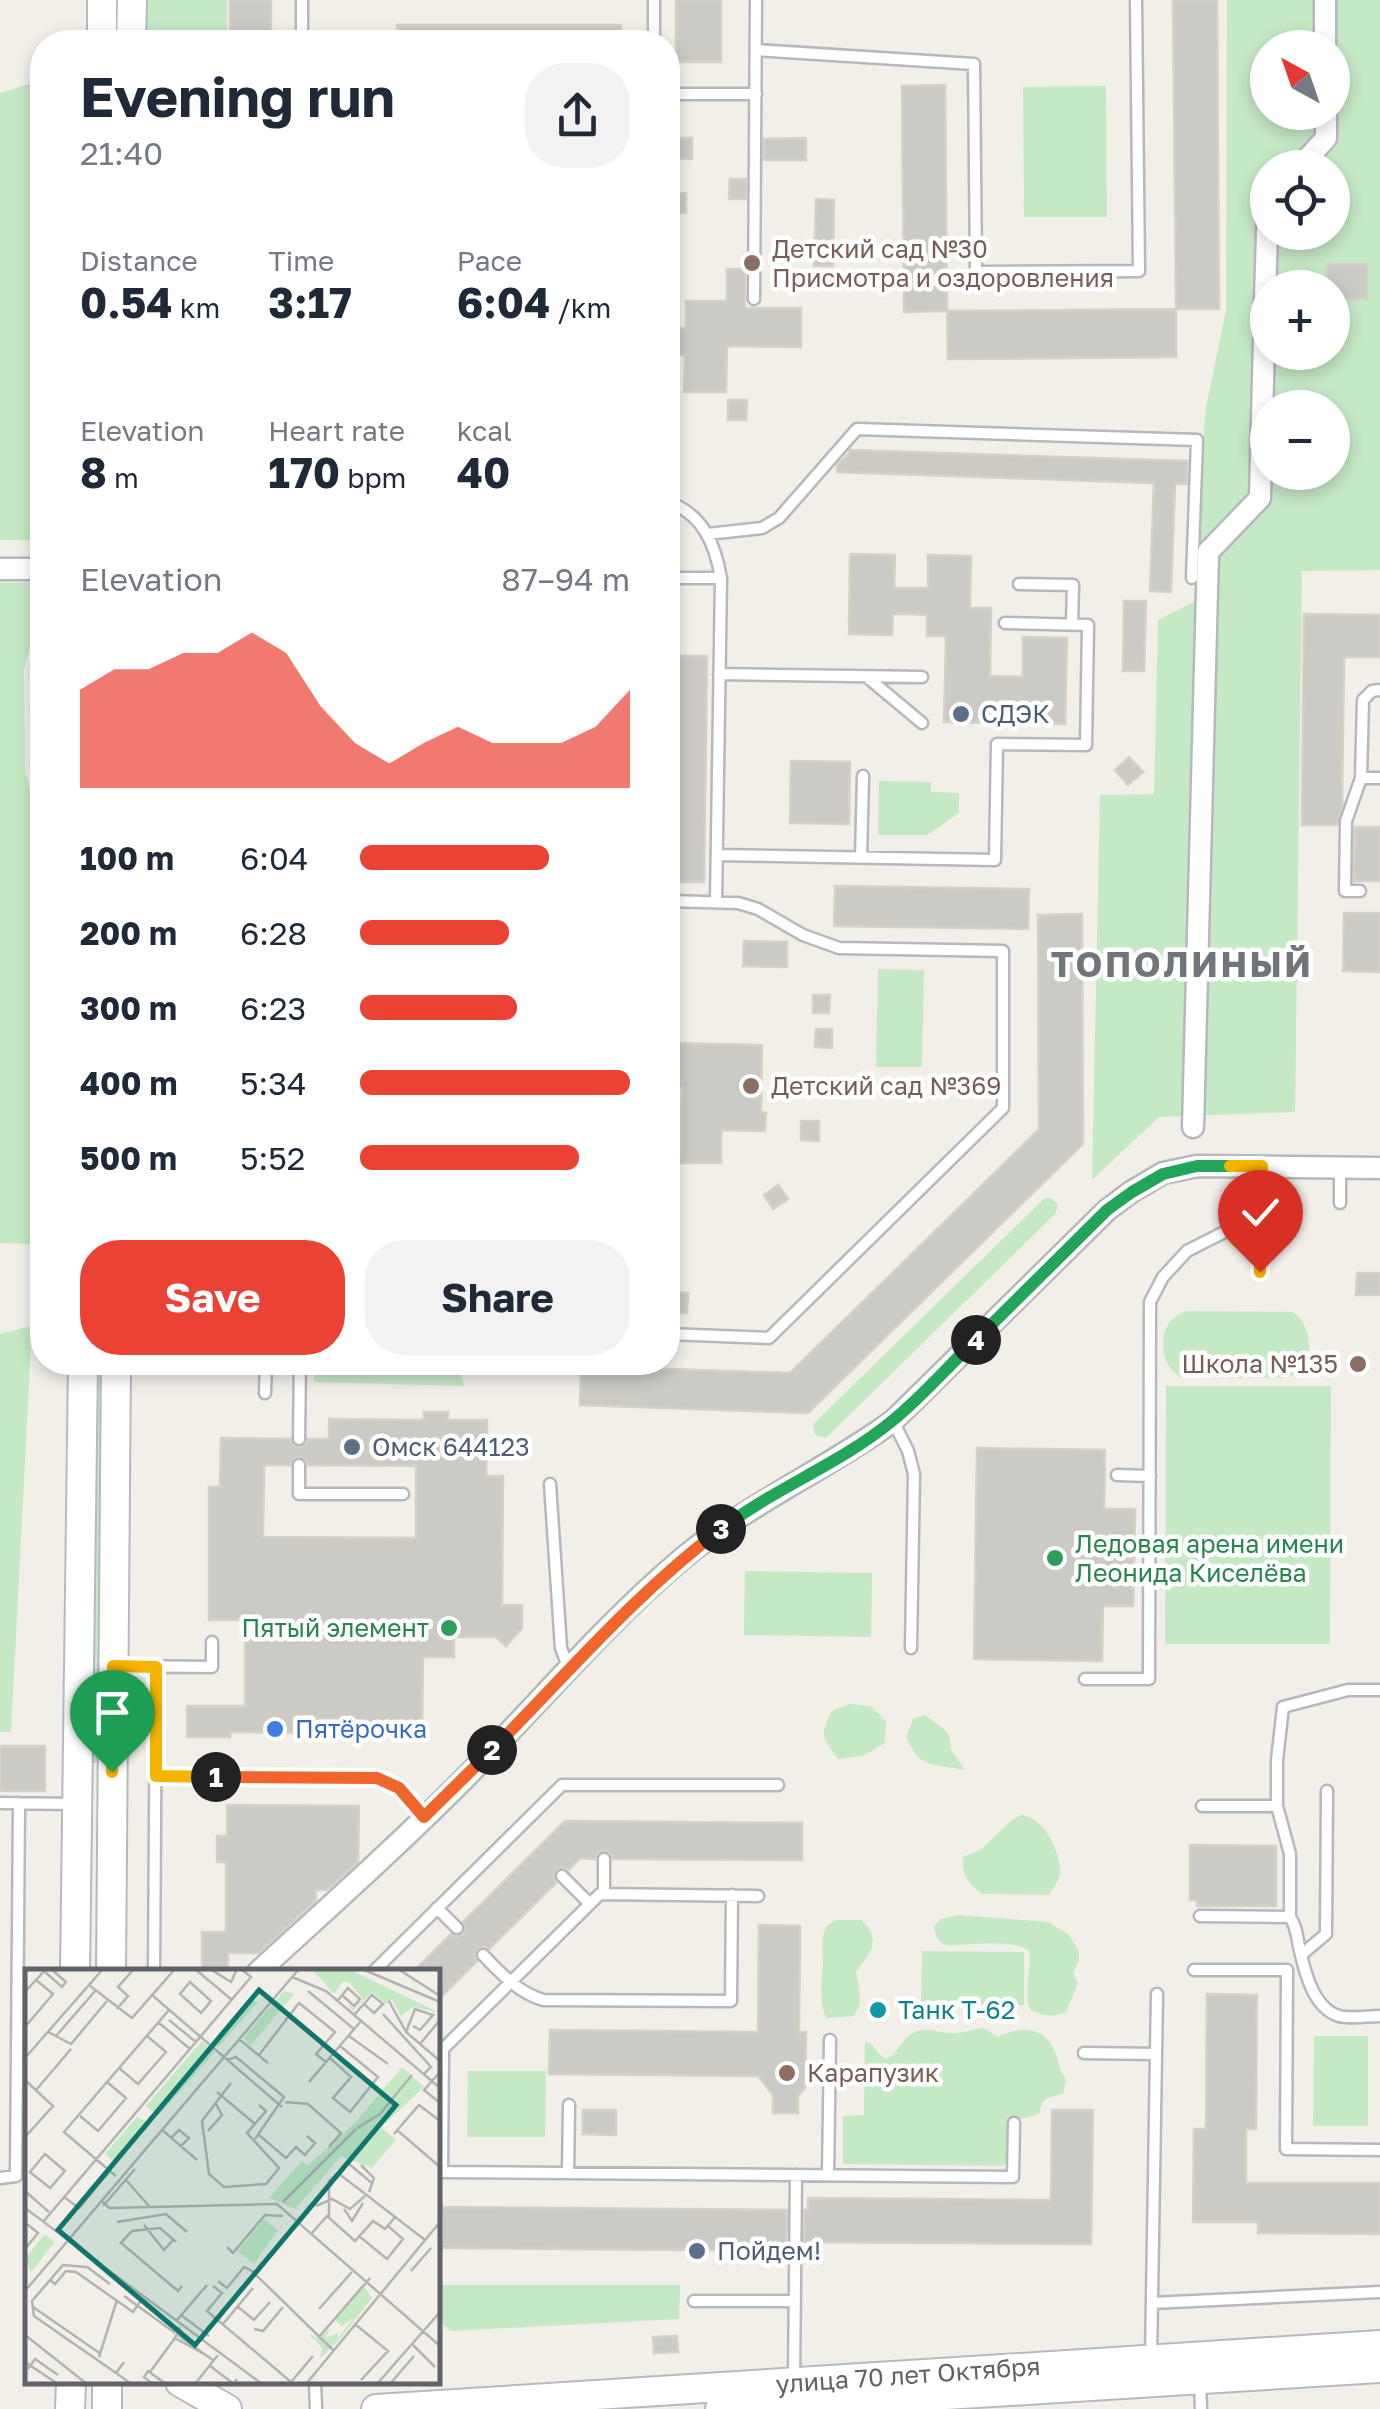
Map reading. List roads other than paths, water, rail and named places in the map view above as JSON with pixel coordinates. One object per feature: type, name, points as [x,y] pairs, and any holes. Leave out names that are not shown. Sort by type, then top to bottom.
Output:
[{"type":"main road","points":[[102,0],[102,30]]},
{"type":"main road","points":[[131,30],[132,0]]},
{"type":"main road","points":[[75,1969],[83,1375]]},
{"type":"main road","points":[[110,1969],[116,1375]]},
{"type":"main road","name":"улица 70 лет Октября","points":[[376,2409],[794,2394],[1151,2370],[1380,2345]]},
{"type":"main road","name":"улица 70 лет Октября","points":[[720,2409],[794,2394],[844,2405],[962,2401],[1151,2370],[1200,2378],[1380,2368]]},
{"type":"main road","points":[[70,2409],[71,2384]]},
{"type":"main road","points":[[106,2409],[107,2384]]},
{"type":"main road","points":[[183,2384],[227,2409]]},
{"type":"street","points":[[1325,0],[1325,30]]},
{"type":"street","points":[[1192,1127],[1208,552],[1260,498],[1267,250]]},
{"type":"street","points":[[0,568],[30,569]]},
{"type":"street","points":[[261,1969],[467,1776],[637,1599],[685,1556],[746,1512],[893,1421],[1107,1210],[1132,1192],[1163,1174],[1197,1166],[1380,1168]]},
{"type":"lane","points":[[302,0],[302,30]]},
{"type":"lane","points":[[654,0],[654,30]]},
{"type":"lane","points":[[754,299],[756,0]]},
{"type":"lane","points":[[756,50],[974,64],[976,272],[1138,271],[1136,0]]},
{"type":"lane","points":[[680,94],[756,94]]},
{"type":"lane","points":[[708,534],[762,528],[779,518],[857,429],[1196,440],[1192,578]]},
{"type":"lane","points":[[680,506],[708,534],[720,578],[716,902]]},
{"type":"lane","points":[[680,578],[720,578]]},
{"type":"lane","points":[[1019,584],[1073,585],[1072,624]]},
{"type":"lane","points":[[716,855],[995,860],[997,744],[1086,745],[1088,624],[1006,623]]},
{"type":"lane","points":[[719,674],[922,678]]},
{"type":"lane","points":[[867,677],[922,723]]},
{"type":"lane","points":[[1360,891],[1344,891],[1346,821],[1361,778],[1363,700],[1372,691],[1380,690]]},
{"type":"lane","points":[[861,858],[863,776]]},
{"type":"lane","points":[[1361,778],[1380,778]]},
{"type":"lane","points":[[680,901],[738,904],[838,948],[1003,951],[1003,1108],[769,1338],[680,1334]]},
{"type":"lane","points":[[1260,1272],[1262,1166]]},
{"type":"lane","points":[[1340,1168],[1340,1203]]},
{"type":"lane","points":[[1085,1679],[1149,1679],[1150,1302],[1164,1276],[1187,1251],[1262,1213]]},
{"type":"lane","points":[[266,1375],[266,1393]]},
{"type":"lane","points":[[299,1438],[300,1375]]},
{"type":"lane","points":[[893,1421],[914,1474],[911,1648]]},
{"type":"lane","points":[[299,1465],[299,1494],[403,1494]]},
{"type":"lane","points":[[1117,1475],[1150,1476]]},
{"type":"lane","points":[[550,1484],[561,1648],[570,1669]]},
{"type":"lane","points":[[113,1666],[212,1667],[212,1642]]},
{"type":"lane","points":[[154,1969],[156,1667]]},
{"type":"lane","points":[[1380,1690],[1348,1690],[1283,1706],[1277,1760],[1277,1806],[1290,1854],[1290,1917],[1297,1927],[1312,1991],[1321,2004],[1338,2016],[1380,2016]]},
{"type":"lane","points":[[156,1776],[377,1778],[399,1788],[424,1817]]},
{"type":"lane","points":[[376,1969],[562,1785],[778,1785]]},
{"type":"lane","points":[[1301,1955],[1326,1934],[1327,1791]]},
{"type":"lane","points":[[0,1802],[77,1804]]},
{"type":"lane","points":[[0,2178],[16,2176],[18,1803]]},
{"type":"lane","points":[[1202,1806],[1277,1806]]},
{"type":"lane","points":[[604,1859],[604,1894]]},
{"type":"lane","points":[[562,1876],[590,1904]]},
{"type":"lane","points":[[758,1896],[600,1894],[443,2049],[442,2172],[1013,2177],[1014,2124]]},
{"type":"lane","points":[[483,1955],[510,1982],[543,2000],[731,2002],[732,1895]]},
{"type":"lane","points":[[437,1908],[457,1928]]},
{"type":"lane","points":[[1200,1916],[1290,1917]]},
{"type":"lane","points":[[1194,1970],[1287,1970],[1286,2149],[1380,2150]]},
{"type":"lane","points":[[1151,2370],[1157,1994]]},
{"type":"lane","points":[[828,2175],[830,2040]]},
{"type":"lane","points":[[1084,2054],[1156,2054]]},
{"type":"lane","points":[[568,2173],[569,2105]]},
{"type":"lane","points":[[794,2394],[796,2175]]},
{"type":"lane","points":[[1152,2303],[1380,2292]]},
{"type":"lane","points":[[694,2300],[794,2301]]},
{"type":"lane","points":[[1200,2378],[1202,2409]]},
{"type":"lane","points":[[315,2384],[316,2409]]},
{"type":"place","name":"Детский сад №30 Присмотра и оздоровления","points":[[752,263]]},
{"type":"place","name":"СДЭК","points":[[961,714]]},
{"type":"place","name":"Детский сад №369","points":[[751,1086]]},
{"type":"place","name":"Школа №135","points":[[1358,1364]]},
{"type":"place","name":"Омск 644123","points":[[352,1447]]},
{"type":"place","name":"Ледовая арена имени Леонида Киселёва","points":[[1055,1558]]},
{"type":"place","name":"Пятый элемент","points":[[449,1628]]},
{"type":"place","name":"Пятёрочка","points":[[275,1729]]},
{"type":"place","name":"Танк Т-62","points":[[878,2010]]},
{"type":"place","name":"Карапузик","points":[[787,2073]]},
{"type":"place","name":"Пойдем!","points":[[697,2251]]},
{"type":"district","name":"ТОПОЛИНЫЙ","points":[[1182,965]]}]
